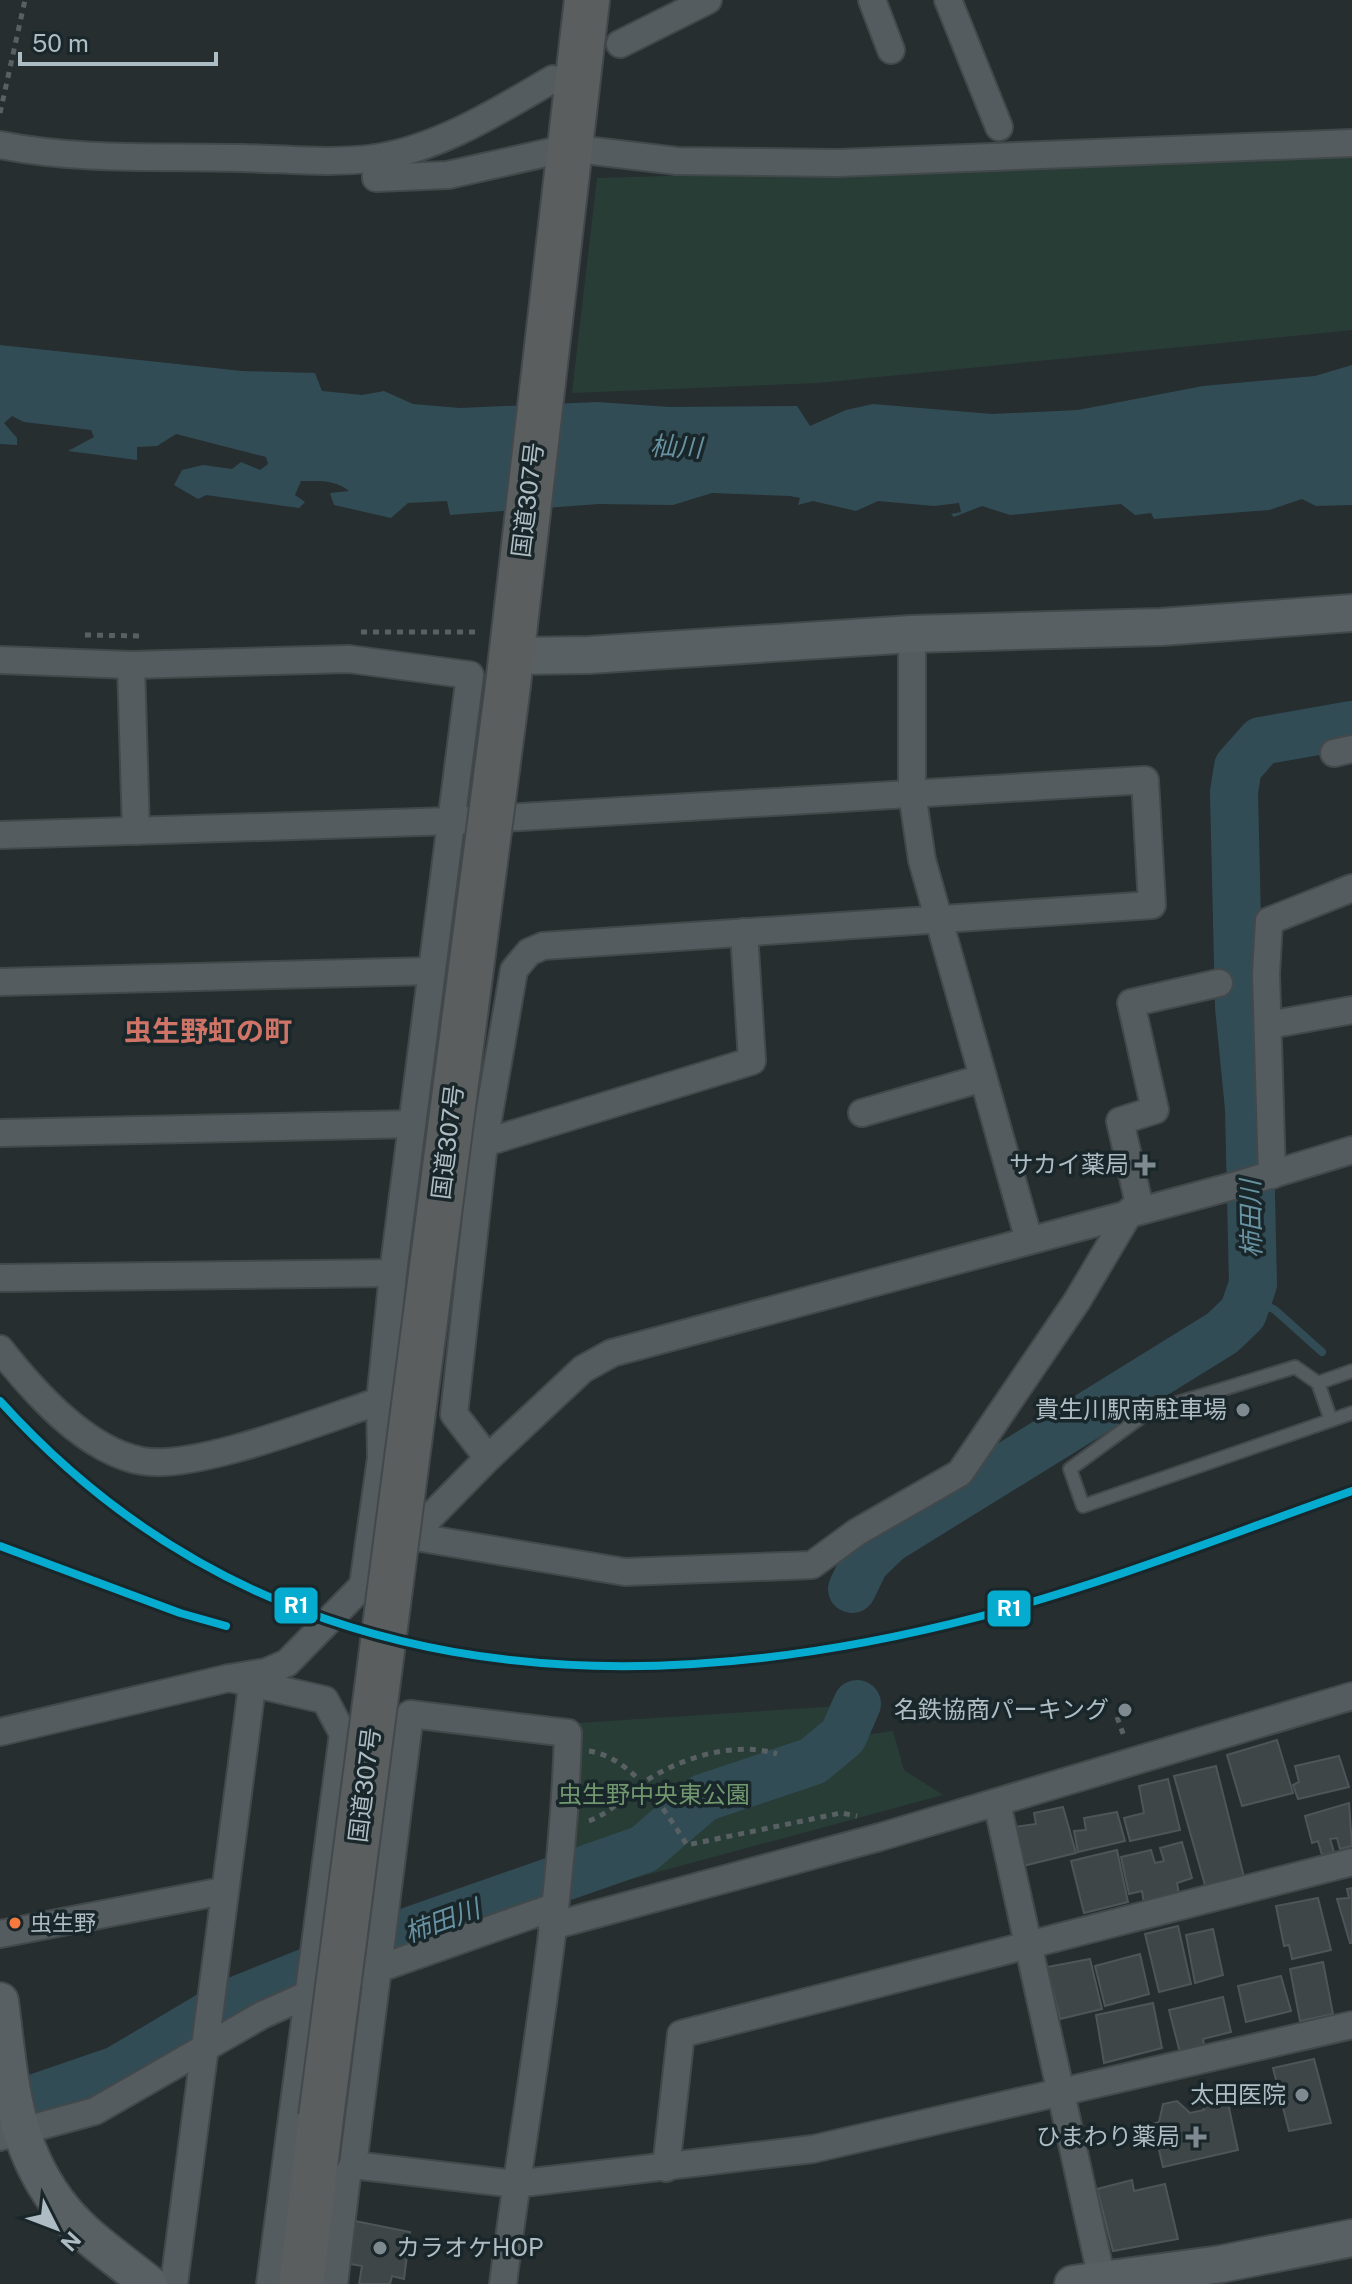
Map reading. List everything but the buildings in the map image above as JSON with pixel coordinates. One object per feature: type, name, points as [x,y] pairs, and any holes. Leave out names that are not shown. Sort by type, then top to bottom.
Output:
[{"type":"highway","name":"国道307号","points":[[301,2284],[512,652],[587,0]]},
{"type":"street","points":[[620,44],[708,0]]},
{"type":"street","points":[[872,0],[891,50]]},
{"type":"street","points":[[948,0],[999,127]]},
{"type":"street","points":[[0,145],[43,153],[109,157],[376,158],[427,144],[490,116],[553,79]]},
{"type":"street","points":[[376,158],[376,178],[448,175],[567,162],[837,163],[1352,143]]},
{"type":"street","points":[[512,652],[589,655],[912,634],[1161,627],[1352,613]]},
{"type":"street","points":[[912,634],[912,793],[922,860],[1029,1240]]},
{"type":"street","points":[[0,660],[131,665],[349,659],[470,675],[393,1273],[380,1401],[381,1458],[363,1585]]},
{"type":"street","points":[[131,665],[136,831]]},
{"type":"street","points":[[0,835],[452,821],[1145,780],[1152,905],[543,946],[529,952],[514,970],[484,1143],[454,1414]]},
{"type":"street","points":[[1255,1179],[1269,1025],[1266,974],[1269,921],[1352,888]]},
{"type":"street","points":[[484,1143],[752,1061],[744,932]]},
{"type":"street","points":[[0,982],[432,971]]},
{"type":"street","points":[[410,1536],[625,1572],[812,1565],[857,1532],[960,1473],[1136,1209],[1120,1121],[1155,1110],[1131,1003],[1219,983]]},
{"type":"street","points":[[1269,1025],[1352,1010]]},
{"type":"street","points":[[862,1113],[983,1078]]},
{"type":"street","points":[[0,1133],[412,1124]]},
{"type":"street","points":[[0,1732],[241,1682],[287,1663],[488,1458],[583,1369],[612,1353],[1352,1150]]},
{"type":"street","points":[[0,1278],[393,1273]]},
{"type":"street","points":[[0,1349],[86,1438],[145,1462],[204,1456],[380,1401],[454,1414],[488,1458]]},
{"type":"street","points":[[174,2284],[212,1995],[241,1682]]},
{"type":"street","points":[[241,1682],[325,1700],[343,1734],[270,2284]]},
{"type":"street","points":[[12,2121],[95,2111],[205,2042],[308,1990],[553,1913],[880,1837],[1352,1696]]},
{"type":"street","points":[[334,2284],[385,1926],[410,1714],[568,1733],[553,1913],[503,2284]]},
{"type":"street","points":[[997,1803],[1062,2094],[1092,2283],[1221,2264],[1352,2238]]},
{"type":"street","points":[[666,2168],[681,2034],[1352,1862]]},
{"type":"street","points":[[0,1934],[223,1891]]},
{"type":"street","points":[[0,2001],[12,2121],[44,2184],[66,2214],[149,2284]]},
{"type":"street","points":[[353,2165],[515,2184],[813,2149],[1352,2025]]},
{"type":"lane","points":[[1331,1420],[1318,1383],[1295,1367],[1148,1412],[1070,1469],[1083,1506],[1352,1413]]},
{"type":"lane","points":[[1318,1383],[1352,1371]]},
{"type":"path","points":[[0,113],[25,0]]},
{"type":"path","points":[[1117,1717],[1128,1748]]},
{"type":"path","points":[[568,1748],[609,1754],[663,1807],[687,1845],[841,1813],[868,1819],[880,1837]]},
{"type":"path","points":[[561,1831],[607,1814],[641,1785],[693,1757],[759,1748],[777,1754]]},
{"type":"green space","points":[[1352,148],[1352,330],[818,383],[572,393],[597,178],[1080,164]]},
{"type":"green space","name":"虫生野中央東公園","points":[[840,1706],[859,1736],[893,1731],[904,1770],[943,1795],[569,1896],[577,1723]]},
{"type":"water","name":"杣川","points":[[0,345],[242,371],[315,373],[322,391],[362,395],[384,391],[413,404],[460,408],[597,402],[670,407],[797,406],[810,426],[846,410],[873,404],[992,414],[1078,410],[1203,386],[1315,376],[1352,365],[1352,505],[1316,506],[1302,499],[1269,510],[1154,519],[1151,513],[1135,515],[1121,504],[1010,515],[982,506],[954,517],[951,514],[961,512],[959,503],[934,506],[878,501],[856,511],[813,501],[798,505],[800,498],[790,496],[712,493],[673,505],[599,504],[450,515],[447,501],[408,503],[391,518],[334,505],[330,493],[349,491],[332,483],[314,481],[301,481],[295,495],[305,502],[299,508],[206,495],[198,499],[174,485],[182,470],[203,465],[232,469],[241,462],[260,470],[268,464],[266,457],[176,434],[157,446],[137,447],[137,460],[68,451],[94,437],[91,430],[24,422],[12,416],[4,423],[17,438],[17,445],[0,444]]},
{"type":"waterway","name":"柿田川","points":[[852,1589],[865,1562],[889,1539],[1222,1333],[1243,1313],[1253,1284],[1249,1108],[1239,1007],[1234,792],[1238,767],[1261,741],[1352,725]]},
{"type":"waterway","points":[[1248,1295],[1275,1310],[1322,1352]]},
{"type":"waterway","name":"柿田川","points":[[0,2110],[117,2070],[230,2003],[410,1931],[644,1849],[703,1798],[813,1761],[843,1736],[857,1704]]},
{"type":"transit line","name":"R1","points":[[0,1401],[102,1497],[213,1570],[330,1621],[453,1652],[581,1665],[712,1663],[844,1646],[978,1617],[1119,1574],[1352,1491]]},
{"type":"transit line","name":"R1","points":[[0,1546],[180,1613],[226,1626]]},
{"type":"place","name":"サカイ薬局","points":[[1145,1165]]},
{"type":"place","name":"貴生川駅南駐車場","points":[[1243,1410]]},
{"type":"place","name":"名鉄協商パーキング","points":[[1125,1710]]},
{"type":"place","name":"虫生野","points":[[15,1923]]},
{"type":"place","name":"太田医院","points":[[1302,2095]]},
{"type":"place","name":"ひまわり薬局","points":[[1196,2137]]},
{"type":"place","name":"カラオケHOP","points":[[380,2248]]},
{"type":"district","name":"虫生野虹の町","points":[[208,1031]]}]
